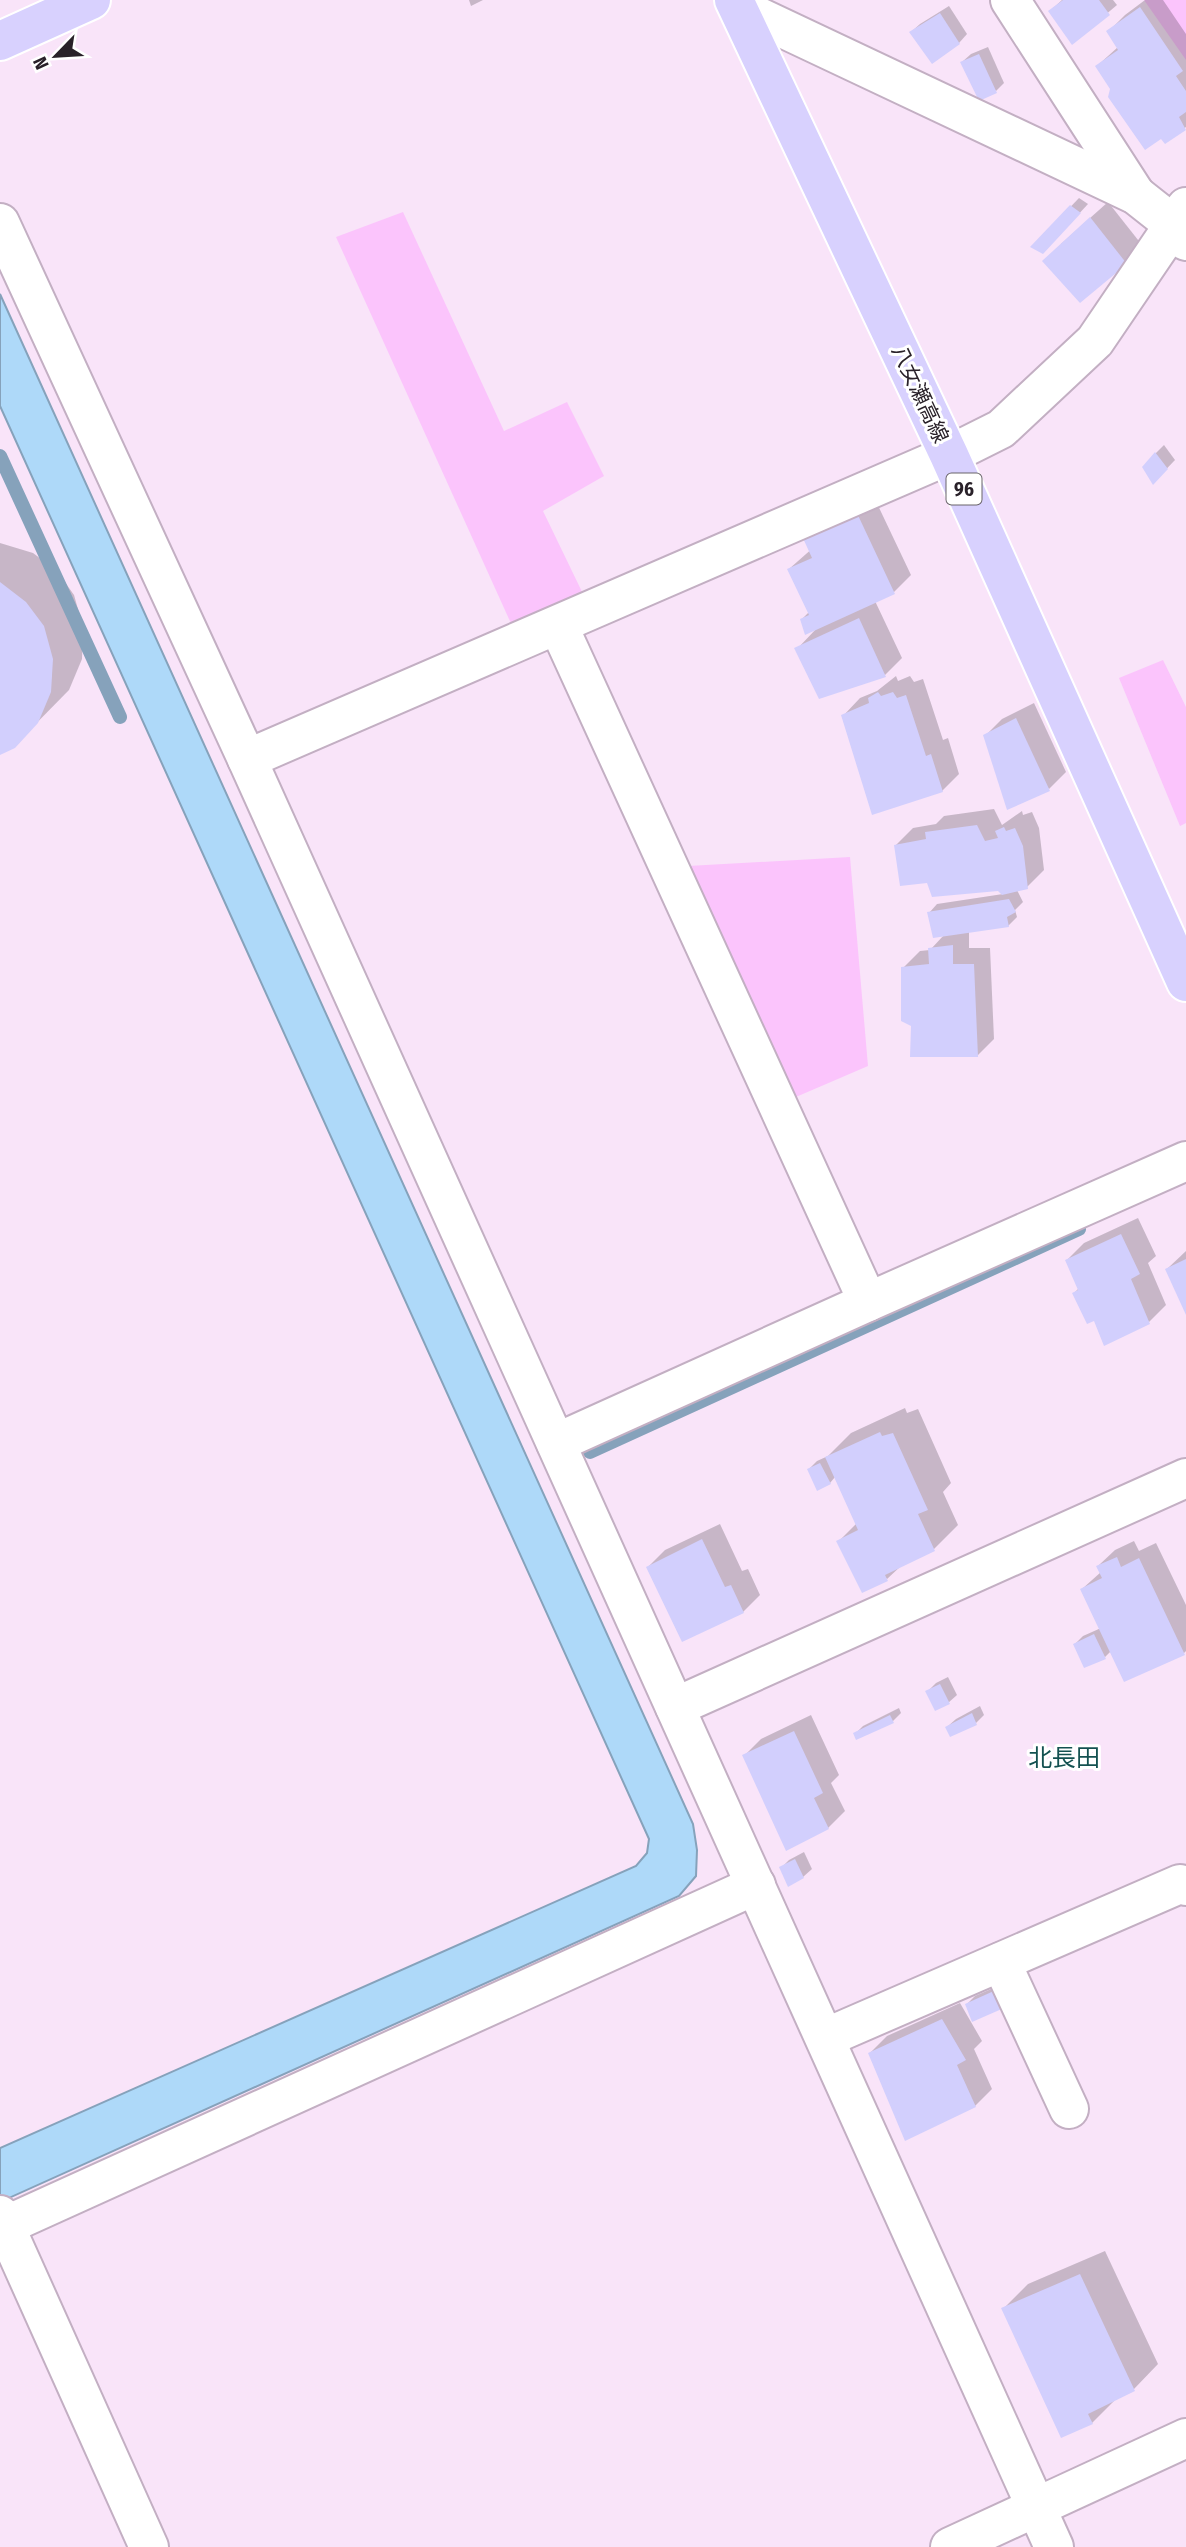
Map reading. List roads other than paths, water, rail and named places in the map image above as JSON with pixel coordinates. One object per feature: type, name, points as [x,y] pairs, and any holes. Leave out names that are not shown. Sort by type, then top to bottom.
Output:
[{"type":"main road","points":[[0,41],[92,0]]},
{"type":"main road","name":"八女瀬高線","points":[[737,4],[949,455],[1186,982]]},
{"type":"street","points":[[1010,0],[1136,195]]},
{"type":"street","points":[[247,760],[949,455],[1001,429],[1096,341],[1182,224],[1136,195],[737,4]]},
{"type":"street","points":[[0,223],[247,760],[1054,2547]]},
{"type":"street","points":[[558,625],[868,1302]]},
{"type":"street","points":[[556,1443],[1186,1161]]},
{"type":"street","points":[[675,1707],[1186,1478]]},
{"type":"street","points":[[825,2038],[1180,1884],[1186,1886]]},
{"type":"street","points":[[149,2547],[2,2223],[756,1885]]},
{"type":"street","points":[[1001,1962],[1069,2109]]},
{"type":"street","points":[[950,2547],[1186,2438]]},
{"type":"water","points":[[0,294],[693,1824],[697,1850],[696,1876],[679,1896],[0,2202],[0,2148],[636,1866],[647,1853],[649,1839],[0,406]]},
{"type":"waterway","points":[[0,456],[120,717]]},
{"type":"waterway","points":[[590,1452],[1079,1229]]},
{"type":"district","name":"北長田","points":[[1064,1758]]}]
